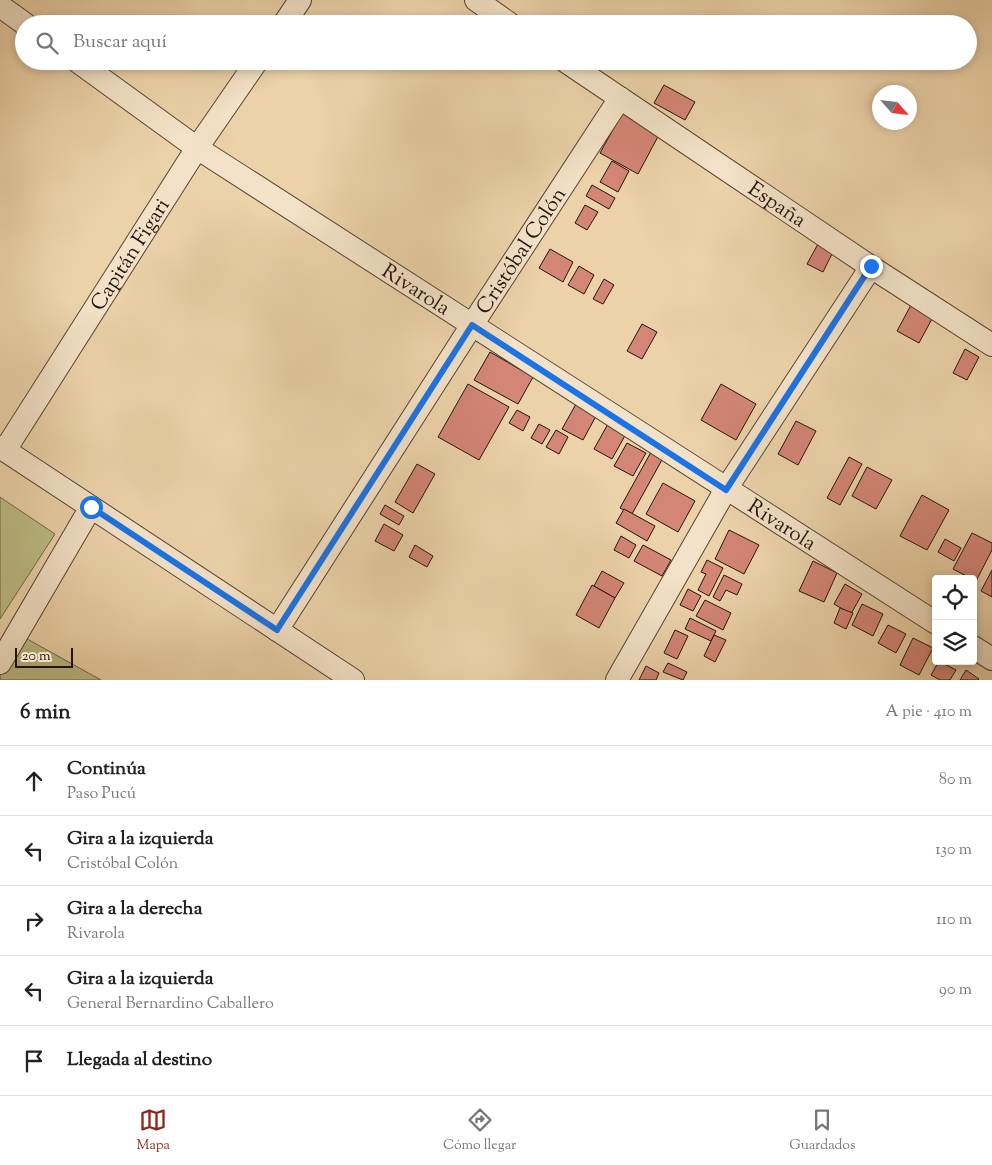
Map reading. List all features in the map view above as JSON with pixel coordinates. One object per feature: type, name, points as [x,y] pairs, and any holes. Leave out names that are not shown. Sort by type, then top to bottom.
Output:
[{"type":"street","points":[[290,15],[300,0]]},
{"type":"street","points":[[476,0],[497,15]]},
{"type":"street","points":[[0,6],[15,17]]},
{"type":"street","name":"Rivarola","points":[[89,70],[197,148],[726,490],[932,620]]},
{"type":"street","name":"Capitán Figari","points":[[2,448],[197,148],[252,70]]},
{"type":"street","name":"España","points":[[578,70],[992,345]]},
{"type":"street","name":"Cristóbal Colón","points":[[277,630],[620,98]]},
{"type":"street","points":[[617,680],[726,490],[871,266]]},
{"type":"street","points":[[2,448],[353,680]]},
{"type":"street","points":[[0,662],[91,507]]},
{"type":"street","points":[[977,650],[992,659]]},
{"type":"shaded area","points":[[0,497],[55,534],[0,619]]},
{"type":"shaded area","points":[[20,635],[101,680],[0,680],[0,665]]},
{"type":"building","points":[[664,85],[695,102],[685,120],[654,103]]},
{"type":"building","points":[[624,110],[661,131],[638,174],[600,153]]},
{"type":"building","points":[[612,161],[629,171],[618,192],[600,182]]},
{"type":"building","points":[[592,185],[615,198],[609,209],[586,196]]},
{"type":"building","points":[[585,205],[598,212],[587,230],[575,223]]},
{"type":"building","points":[[818,244],[833,252],[823,272],[807,264]]},
{"type":"building","points":[[550,249],[573,262],[563,282],[539,268]]},
{"type":"building","points":[[579,266],[594,275],[584,294],[568,285]]},
{"type":"building","points":[[604,279],[614,285],[603,304],[593,299]]},
{"type":"building","points":[[911,305],[933,317],[919,343],[897,331]]},
{"type":"building","points":[[642,324],[657,332],[642,359],[627,351]]},
{"type":"building","points":[[965,349],[979,357],[967,380],[953,373]]},
{"type":"building","points":[[490,352],[533,377],[518,404],[474,380]]},
{"type":"building","points":[[468,384],[509,407],[479,460],[438,437]]},
{"type":"building","points":[[721,384],[756,404],[736,440],[701,420]]},
{"type":"building","points":[[576,404],[596,416],[583,440],[562,429]]},
{"type":"building","points":[[517,410],[530,417],[523,431],[509,423]]},
{"type":"building","points":[[796,421],[816,431],[798,465],[778,454]]},
{"type":"building","points":[[609,422],[627,432],[612,459],[594,449]]},
{"type":"building","points":[[539,424],[550,430],[542,444],[531,438]]},
{"type":"building","points":[[556,430],[568,437],[559,454],[546,447]]},
{"type":"building","points":[[627,443],[646,453],[633,476],[614,466]]},
{"type":"building","points":[[651,452],[663,458],[632,514],[620,508]]},
{"type":"building","points":[[849,457],[862,464],[840,505],[827,498]]},
{"type":"building","points":[[417,464],[435,474],[413,513],[395,502]]},
{"type":"building","points":[[867,467],[892,480],[876,509],[852,496]]},
{"type":"building","points":[[663,483],[695,501],[678,532],[646,514]]},
{"type":"building","points":[[922,495],[949,510],[927,550],[900,536]]},
{"type":"building","points":[[385,505],[404,516],[399,525],[380,514]]},
{"type":"building","points":[[624,509],[655,526],[647,541],[616,523]]},
{"type":"building","points":[[384,524],[403,535],[394,551],[375,541]]},
{"type":"building","points":[[729,530],[759,545],[744,574],[715,559]]},
{"type":"building","points":[[972,533],[992,543],[992,550],[977,579],[977,575],[964,575],[953,569]]},
{"type":"building","points":[[621,536],[636,545],[629,558],[614,550]]},
{"type":"building","points":[[945,539],[961,548],[954,561],[938,552]]},
{"type":"building","points":[[415,545],[433,556],[427,567],[409,557]]},
{"type":"building","points":[[643,545],[671,560],[662,576],[634,561]]},
{"type":"building","points":[[707,560],[723,568],[709,596],[698,590],[706,574],[701,572]]},
{"type":"building","points":[[813,561],[837,573],[824,602],[799,591]]},
{"type":"building","points":[[992,570],[992,597],[981,591]]},
{"type":"building","points":[[602,571],[624,583],[615,598],[594,586]]},
{"type":"building","points":[[724,575],[742,584],[737,595],[726,590],[720,601],[713,597]]},
{"type":"building","points":[[845,584],[862,594],[851,614],[834,604]]},
{"type":"building","points":[[592,585],[615,598],[599,628],[576,615]]},
{"type":"building","points":[[688,589],[701,596],[693,611],[680,605]]},
{"type":"building","points":[[705,600],[731,613],[723,630],[696,616]]},
{"type":"building","points":[[862,604],[883,614],[873,636],[852,625]]},
{"type":"building","points":[[840,608],[853,613],[846,629],[834,623]]},
{"type":"building","points":[[690,618],[716,631],[711,641],[685,629]]},
{"type":"building","points":[[888,625],[906,634],[896,653],[878,643]]},
{"type":"building","points":[[675,630],[688,636],[677,659],[664,653]]},
{"type":"building","points":[[714,635],[726,640],[715,662],[704,656]]},
{"type":"building","points":[[913,638],[932,648],[919,675],[900,665]]},
{"type":"building","points":[[668,663],[687,672],[683,680],[663,672]]},
{"type":"building","points":[[937,665],[947,665],[956,670],[950,680],[940,680],[931,675]]},
{"type":"building","points":[[646,666],[659,673],[656,680],[639,680]]},
{"type":"building","points":[[966,670],[979,679],[960,680]]},
{"type":"route","points":[[91,507],[277,630],[472,325],[726,490],[871,266]]}]
